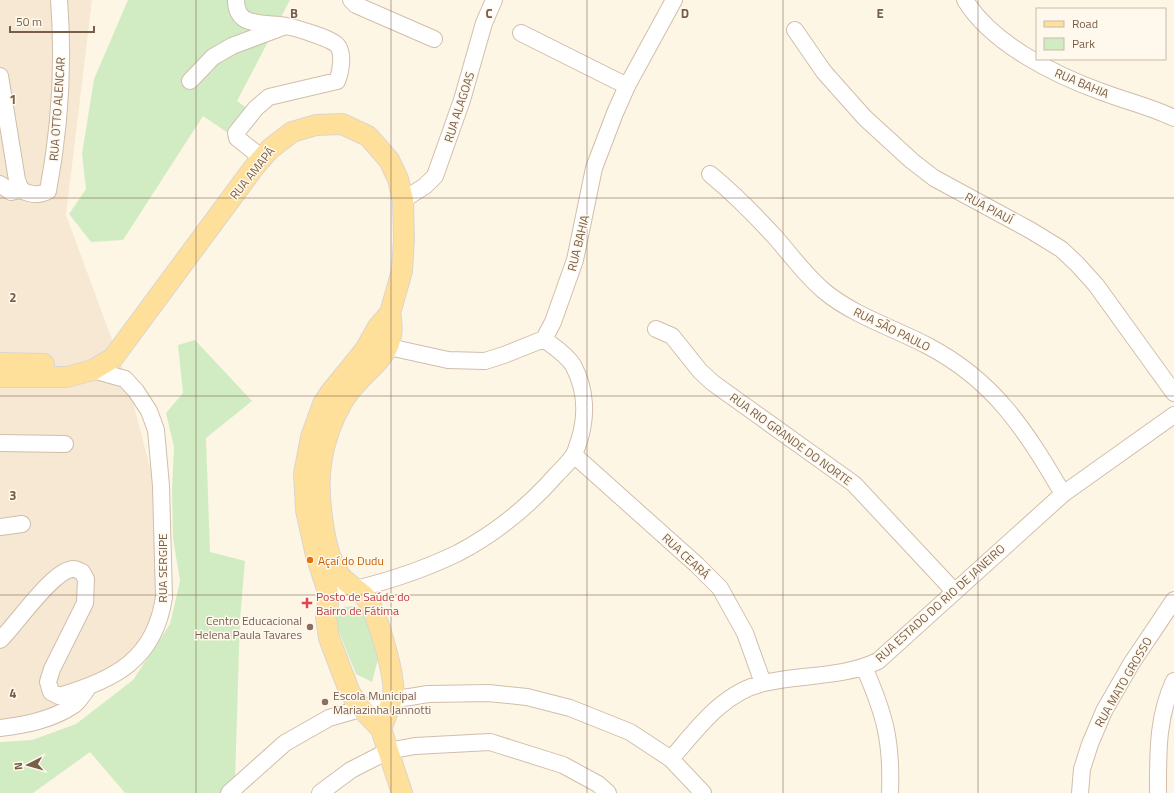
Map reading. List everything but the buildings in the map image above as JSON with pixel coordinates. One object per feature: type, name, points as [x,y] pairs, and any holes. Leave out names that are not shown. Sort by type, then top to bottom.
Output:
[{"type":"main road","name":"RUA AMAPÁ","points":[[0,377],[67,378],[93,370],[113,358],[262,158],[270,149],[292,132],[316,125],[342,124],[368,136],[389,160],[398,178],[403,200],[404,239],[402,271],[390,313],[392,332],[377,352]]},
{"type":"main road","points":[[377,352],[336,397],[325,446],[313,463],[320,492],[322,553],[329,595],[326,617],[329,638],[350,693],[362,709],[381,729],[402,793]]},
{"type":"main road","points":[[0,363],[68,364],[93,370]]},
{"type":"main road","points":[[322,553],[333,564],[342,579],[367,600],[389,660],[394,686],[381,729]]},
{"type":"street","name":"RUA OTTO ALENCAR","points":[[21,190],[29,194],[40,195],[48,192],[57,144],[60,95],[62,40],[59,0]]},
{"type":"street","points":[[236,0],[236,7],[240,15],[249,21],[287,26],[336,44],[341,52],[339,76],[337,81],[274,95],[256,108],[236,133],[237,138],[262,158]]},
{"type":"street","points":[[351,0],[356,5],[434,39]]},
{"type":"street","name":"RUA ALAGOAS","points":[[403,200],[425,186],[435,176],[462,100],[484,23],[494,0]]},
{"type":"street","name":"RUA BAHIA","points":[[544,339],[553,322],[575,260],[594,168],[615,113],[627,86],[674,0]]},
{"type":"street","name":"RUA BAHIA","points":[[965,0],[982,23],[1008,45],[1046,67],[1081,84],[1174,118]]},
{"type":"street","points":[[190,81],[213,58],[232,46],[287,26]]},
{"type":"street","name":"RUA PIAUÍ","points":[[795,30],[824,72],[865,118],[912,161],[934,178],[1030,230],[1061,249],[1077,264],[1096,285],[1174,393]]},
{"type":"street","points":[[521,33],[572,57],[627,86]]},
{"type":"street","points":[[0,76],[17,180],[21,190],[11,192],[0,184]]},
{"type":"street","name":"RUA SÃO PAULO","points":[[710,174],[739,200],[775,238],[805,274],[828,294],[850,309],[928,346],[960,364],[990,390],[1012,416],[1038,452],[1063,494]]},
{"type":"street","name":"RUA RIO GRANDE DO NORTE","points":[[656,329],[672,336],[700,371],[713,383],[854,484],[954,591]]},
{"type":"street","points":[[329,595],[355,590],[415,572],[459,552],[514,518],[545,488],[574,455],[583,429],[585,405],[581,384],[572,365],[562,353],[544,339],[504,356],[484,361],[448,360],[377,352]]},
{"type":"street","name":"RUA SERGIPE","points":[[0,728],[27,725],[49,717],[75,704],[88,688],[104,681],[129,665],[141,653],[156,630],[162,612],[164,597],[161,486],[156,430],[149,411],[136,391],[124,379],[93,370]]},
{"type":"street","name":"RUA ESTADO DO RIO DE JANEIRO","points":[[671,759],[712,712],[733,696],[763,683],[820,676],[864,667],[878,661],[1063,494],[1174,415]]},
{"type":"street","points":[[0,443],[65,444]]},
{"type":"street","name":"RUA CEARÁ","points":[[574,455],[698,565],[720,588],[745,633],[763,683]]},
{"type":"street","points":[[0,527],[22,524]]},
{"type":"street","points":[[0,640],[54,578],[66,570],[74,569],[82,572],[86,579],[85,603],[52,669],[48,682],[51,692],[59,696],[88,688]]},
{"type":"street","name":"RUA MATO GROSSO","points":[[1080,793],[1082,769],[1090,744],[1104,711],[1131,664],[1174,600]]},
{"type":"street","points":[[864,667],[886,723],[890,751],[890,793]]},
{"type":"street","points":[[1158,793],[1159,727],[1166,699],[1174,681]]},
{"type":"street","points":[[230,793],[285,743],[329,718],[391,700],[428,694],[488,692],[527,697],[570,708],[630,732],[671,759],[703,793]]},
{"type":"street","points":[[320,793],[351,770],[388,751],[415,746],[490,742],[563,765],[598,784],[608,793]]},
{"type":"shaded area","points":[[0,0],[92,0],[66,215],[128,383],[165,525],[164,622],[121,680],[0,736]]},
{"type":"green space","points":[[128,0],[290,0],[237,101],[254,113],[234,137],[203,116],[123,240],[91,242],[69,214],[86,189],[82,154],[94,79]]},
{"type":"green space","points":[[195,340],[252,401],[206,438],[210,552],[245,561],[240,619],[235,781],[228,793],[125,793],[90,752],[33,793],[0,793],[0,742],[32,740],[76,724],[133,680],[170,624],[180,581],[173,538],[172,489],[174,447],[166,413],[183,393],[178,345]]},
{"type":"green space","points":[[353,606],[364,609],[378,659],[372,682],[356,674],[334,620],[344,607]]},
{"type":"place","name":"Açaí do Dudu","points":[[310,560]]},
{"type":"place","name":"Posto de Saúde do Bairro de Fátima","points":[[307,603]]},
{"type":"place","name":"Centro Educacional Helena Paula Tavares","points":[[310,627]]},
{"type":"place","name":"Escola Municipal Mariazinha Jannotti","points":[[325,702]]}]
